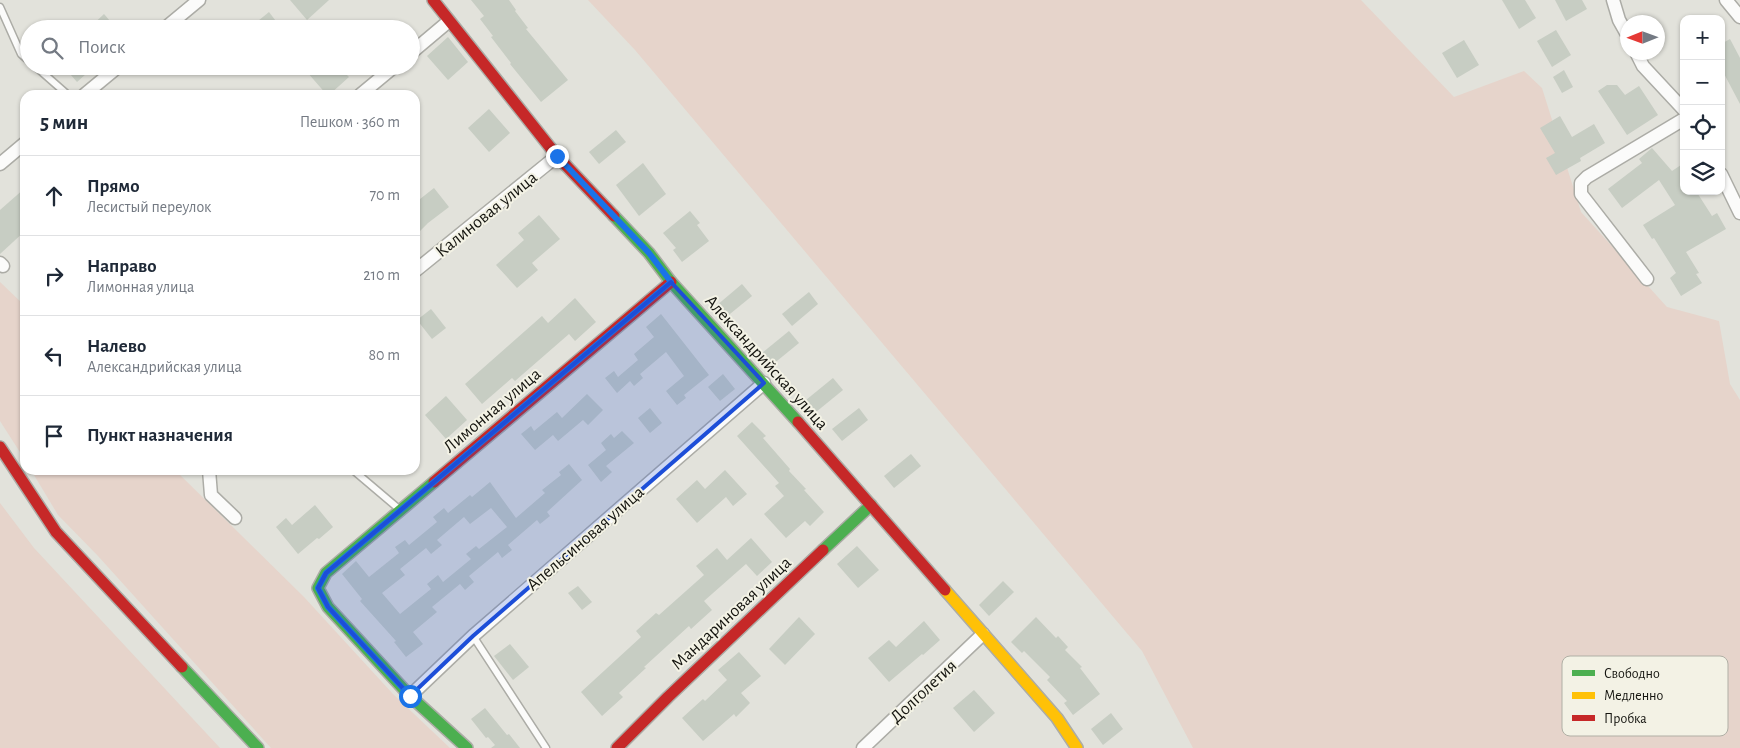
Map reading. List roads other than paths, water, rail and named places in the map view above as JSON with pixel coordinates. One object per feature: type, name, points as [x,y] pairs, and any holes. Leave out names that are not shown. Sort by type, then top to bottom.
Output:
[{"type":"street","points":[[175,20],[199,0]]},
{"type":"street","name":"Александрийская улица","points":[[433,0],[557,156],[649,253],[671,282],[764,383],[1057,718],[1077,748]]},
{"type":"street","points":[[1613,0],[1620,22]]},
{"type":"street","points":[[1726,0],[1740,17]]},
{"type":"street","points":[[420,45],[449,21]]},
{"type":"street","points":[[1640,60],[1643,66],[1680,106]]},
{"type":"street","points":[[90,90],[108,75]]},
{"type":"street","points":[[366,90],[384,75]]},
{"type":"street","points":[[1647,279],[1581,194],[1582,183],[1587,177],[1680,121]]},
{"type":"street","points":[[0,164],[20,147]]},
{"type":"street","name":"Калиновая улица","points":[[420,267],[557,156]]},
{"type":"street","points":[[1725,182],[1740,213]]},
{"type":"street","name":"Лимонная улица","points":[[410,696],[328,607],[318,588],[326,573],[671,282]]},
{"type":"street","name":"Апельсиновая улица","points":[[410,696],[473,636],[764,383]]},
{"type":"street","points":[[0,447],[56,532],[258,748]]},
{"type":"street","points":[[210,475],[212,495],[234,518]]},
{"type":"street","name":"Мандариновая улица","points":[[617,748],[668,697],[871,505]]},
{"type":"street","name":"Долголетия","points":[[863,748],[983,634]]},
{"type":"street","points":[[410,696],[467,748]]},
{"type":"lane","points":[[0,7],[20,52]]},
{"type":"lane","points":[[45,75],[62,90]]},
{"type":"lane","points":[[359,475],[400,510]]},
{"type":"lane","points":[[473,636],[546,748]]}]
